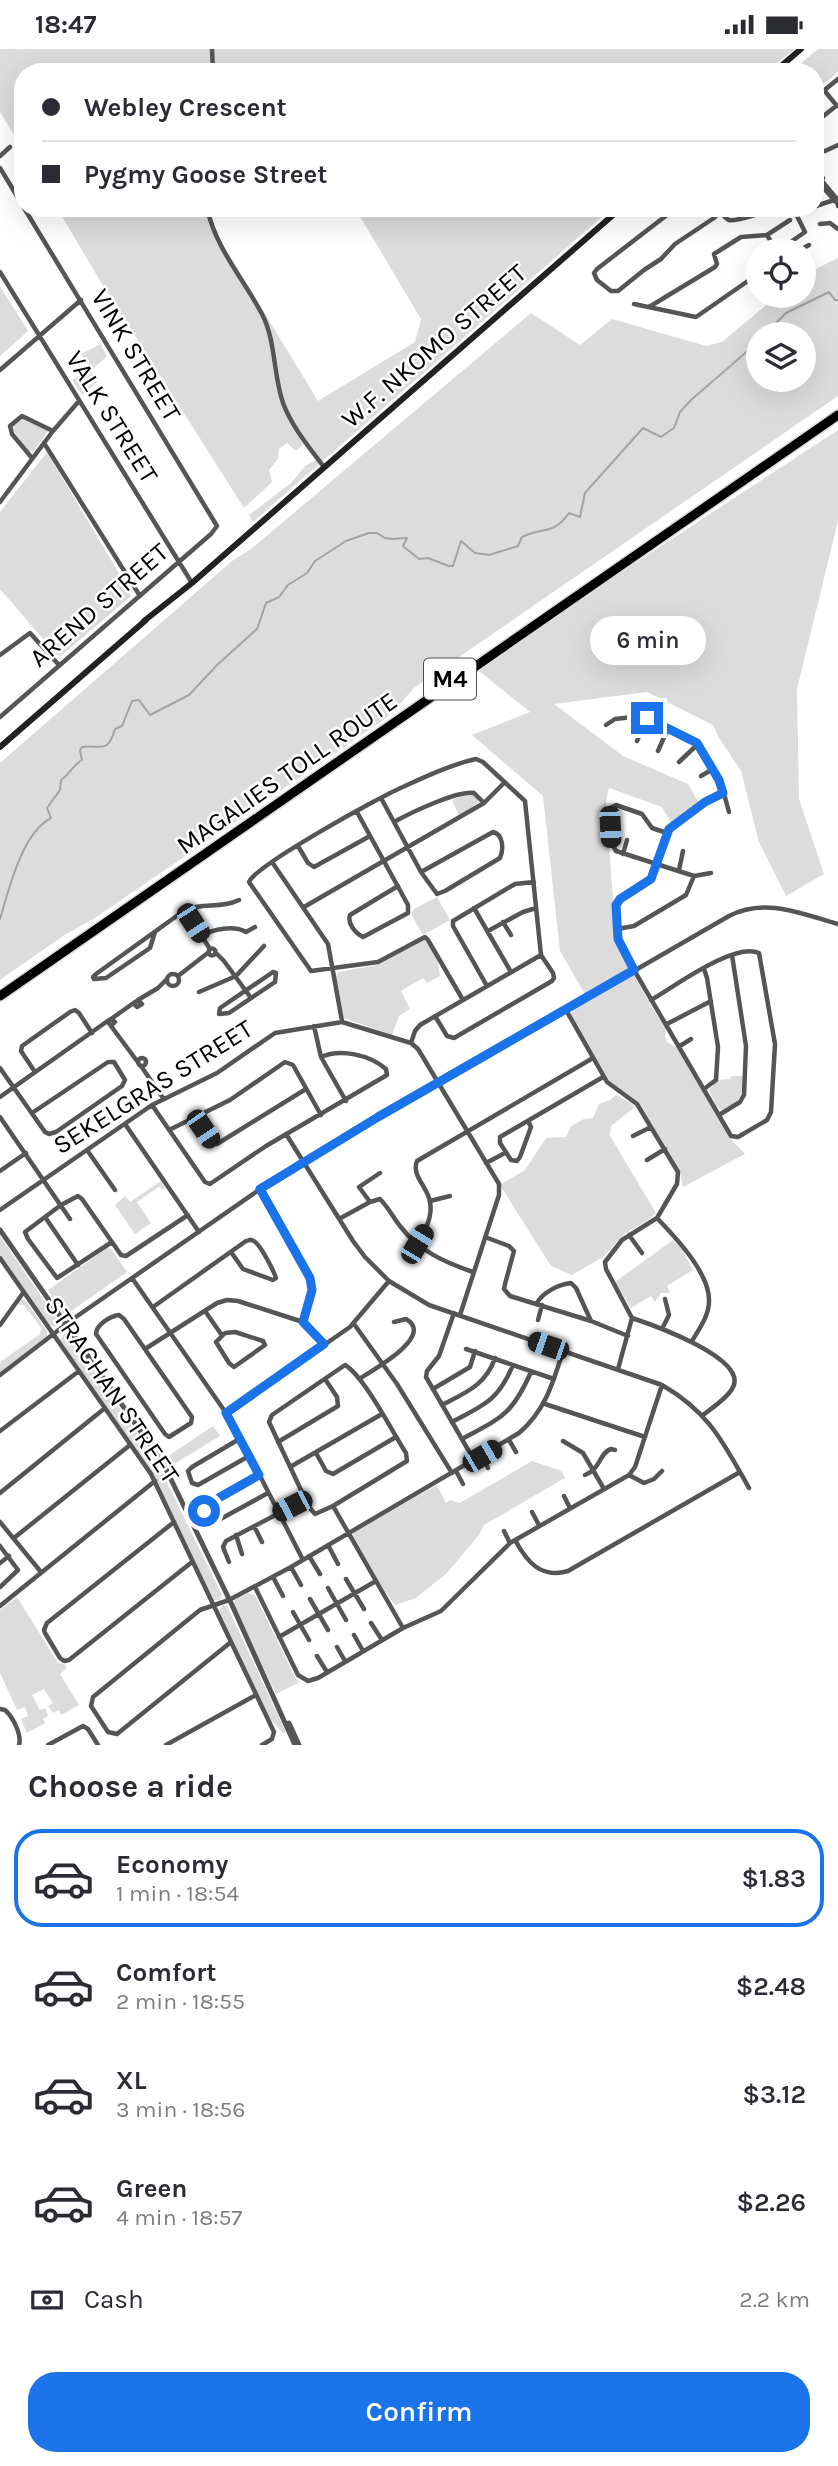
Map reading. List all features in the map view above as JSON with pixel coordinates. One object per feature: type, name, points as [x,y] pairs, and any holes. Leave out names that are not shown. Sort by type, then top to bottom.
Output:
[{"type":"highway","name":"MAGALIES TOLL ROUTE","points":[[0,990],[838,413]]},
{"type":"highway","name":"MAGALIES TOLL ROUTE","points":[[0,996],[838,413]]},
{"type":"main road","points":[[785,63],[803,49]]},
{"type":"main road","points":[[789,63],[803,49]]},
{"type":"main road","name":"W.F. NKOMO STREET","points":[[0,747],[611,217]]},
{"type":"street","points":[[837,106],[824,90],[838,79]]},
{"type":"street","points":[[0,156],[10,147]]},
{"type":"street","name":"VINK STREET","points":[[0,168],[14,192]]},
{"type":"street","points":[[824,188],[836,201]]},
{"type":"street","name":"VINK STREET","points":[[29,217],[215,521]]},
{"type":"street","points":[[210,217],[221,248],[266,323],[283,401],[289,415],[324,467]]},
{"type":"street","points":[[664,217],[597,269],[594,274],[597,280],[616,292],[713,217]]},
{"type":"street","points":[[797,238],[804,234],[805,228],[798,217]]},
{"type":"street","points":[[649,307],[715,267],[717,264],[714,254],[732,242],[741,237],[766,235],[790,220]]},
{"type":"street","points":[[820,224],[830,223],[838,229]]},
{"type":"street","name":"VALK STREET","points":[[0,272],[191,582]]},
{"type":"street","points":[[634,305],[696,317],[746,282]]},
{"type":"street","points":[[0,370],[80,300]]},
{"type":"street","points":[[0,502],[79,401]]},
{"type":"street","points":[[32,458],[12,434],[10,426],[22,417],[53,431]]},
{"type":"street","points":[[44,443],[140,596]]},
{"type":"street","points":[[0,488],[5,494]]},
{"type":"street","name":"AREND STREET","points":[[0,717],[215,531],[215,521]]},
{"type":"street","points":[[0,655],[30,633],[58,665]]},
{"type":"street","points":[[606,725],[615,719],[640,716],[698,744],[713,769],[729,812]]},
{"type":"street","points":[[637,741],[647,718]]},
{"type":"street","points":[[658,751],[668,728]]},
{"type":"street","points":[[679,762],[698,744]]},
{"type":"street","points":[[435,1016],[447,1037],[455,1037],[552,981],[554,973],[541,955],[525,801],[483,762],[473,759],[406,785],[381,798],[272,862],[251,877],[250,885],[309,970],[316,972],[378,963],[425,937],[463,1000]]},
{"type":"street","points":[[701,776],[713,769]]},
{"type":"street","points":[[304,907],[484,803],[504,783]]},
{"type":"street","points":[[394,822],[464,793],[474,793],[484,803]]},
{"type":"street","points":[[651,1000],[732,955],[755,951],[761,957],[775,1044],[772,1112],[766,1121],[737,1137],[730,1135],[680,1046],[651,1000],[634,970],[620,944],[617,929],[617,902],[648,882],[667,833],[697,808],[723,793]]},
{"type":"street","points":[[381,798],[407,846],[422,872],[434,892],[442,893],[500,858],[500,836],[495,832],[490,833],[422,872]]},
{"type":"street","points":[[667,833],[652,828],[642,814],[612,806],[609,812],[612,846],[616,851],[694,876],[711,873]]},
{"type":"street","points":[[357,812],[384,860],[410,908],[408,913],[366,936],[358,935],[349,923],[350,915],[398,886]]},
{"type":"street","points":[[298,846],[308,863],[314,867],[370,836]]},
{"type":"street","points":[[623,854],[627,840]]},
{"type":"street","points":[[679,870],[683,852]]},
{"type":"street","points":[[272,862],[328,944],[342,1022]]},
{"type":"street","points":[[617,929],[634,926],[686,895],[694,876]]},
{"type":"street","points":[[487,986],[452,924],[456,918],[515,884],[534,882]]},
{"type":"street","points":[[155,932],[150,948],[106,978],[93,979],[96,974],[155,932],[186,910],[198,906],[227,906],[239,900]]},
{"type":"street","points":[[474,908],[511,972]]},
{"type":"street","points":[[488,931],[536,908]]},
{"type":"street","points":[[0,1375],[66,1324],[304,1161],[634,970],[746,909],[783,909],[838,924]]},
{"type":"street","points":[[186,910],[211,952],[221,956],[251,998]]},
{"type":"street","points":[[503,922],[511,935]]},
{"type":"street","points":[[201,936],[211,931],[241,929],[246,932],[255,926]]},
{"type":"street","points":[[199,992],[236,977],[264,946]]},
{"type":"street","points":[[178,976],[211,952]]},
{"type":"street","points":[[460,1315],[500,1188],[420,1051],[411,1043],[416,1028],[541,955]]},
{"type":"street","points":[[719,1115],[740,1102],[744,1095],[747,1048],[732,955]]},
{"type":"street","points":[[704,969],[718,1047],[717,1076],[714,1083],[704,1089]]},
{"type":"street","points":[[276,972],[275,982],[229,1013],[219,1014],[220,1009],[245,990],[276,972]]},
{"type":"street","points":[[0,1097],[99,1028],[112,1023],[124,1011],[158,988],[171,974],[178,976]]},
{"type":"street","points":[[158,988],[178,983],[178,976]]},
{"type":"street","points":[[167,978],[170,985]]},
{"type":"street","points":[[667,1024],[711,1001]]},
{"type":"street","points":[[35,1072],[21,1051],[22,1046],[70,1012],[75,1010],[79,1013],[92,1033]]},
{"type":"street","points":[[566,1010],[603,1077],[615,1090],[637,1104],[679,1176],[657,1218],[629,1234],[606,1259],[605,1265],[632,1318],[618,1369]]},
{"type":"street","name":"SEKELGRAS STREET","points":[[0,1210],[152,1105],[217,1073],[275,1033],[342,1022],[411,1043]]},
{"type":"street","points":[[112,1023],[163,1098]]},
{"type":"street","points":[[314,1026],[321,1057],[346,1101]]},
{"type":"street","points":[[680,1046],[691,1039]]},
{"type":"street","points":[[152,1105],[209,1184],[387,1075],[381,1064],[346,1052],[321,1057]]},
{"type":"street","points":[[417,1244],[428,1224],[430,1201],[415,1171],[415,1163],[593,1058]]},
{"type":"street","points":[[0,1068],[45,1132],[54,1133],[122,1086],[124,1077],[114,1062],[108,1062],[32,1113]]},
{"type":"street","points":[[169,1131],[230,1100],[285,1062],[293,1065],[321,1115]]},
{"type":"street","points":[[528,1121],[530,1131],[519,1159],[511,1160],[499,1141],[500,1137],[603,1077]]},
{"type":"street","points":[[195,1117],[211,1142],[217,1144],[306,1089]]},
{"type":"street","points":[[0,1117],[70,1219]]},
{"type":"street","points":[[125,1124],[200,1232]]},
{"type":"street","points":[[633,1136],[651,1126]]},
{"type":"street","points":[[286,1135],[365,1257],[389,1281],[422,1302],[662,1385],[703,1415],[720,1438],[749,1488]]},
{"type":"street","points":[[647,1160],[665,1149]]},
{"type":"street","points":[[87,1150],[115,1190]]},
{"type":"street","points":[[0,1171],[26,1153]]},
{"type":"street","points":[[486,1163],[505,1153]]},
{"type":"street","points":[[370,1202],[359,1187],[380,1173]]},
{"type":"street","points":[[260,1189],[310,1278],[312,1290],[303,1322]]},
{"type":"street","points":[[112,1242],[57,1277],[52,1274],[25,1233],[76,1196],[80,1197],[124,1256],[188,1215]]},
{"type":"street","points":[[430,1201],[450,1196]]},
{"type":"street","points":[[339,1219],[377,1199],[383,1201],[417,1244],[433,1256],[473,1272]]},
{"type":"street","points":[[45,1217],[78,1265]]},
{"type":"street","points":[[657,1218],[685,1248],[707,1287],[710,1300],[708,1308],[692,1341]]},
{"type":"street","name":"STRACHAN STREET","points":[[0,1230],[164,1465],[297,1745]]},
{"type":"street","points":[[629,1234],[642,1253]]},
{"type":"street","points":[[485,1237],[509,1246],[514,1251],[505,1284],[506,1293],[628,1336]]},
{"type":"street","points":[[153,1307],[246,1241],[253,1240],[258,1245],[276,1278],[273,1280],[243,1269],[231,1252]]},
{"type":"street","name":"STRACHAN STREET","points":[[0,1258],[155,1481],[274,1732],[274,1736],[262,1745]]},
{"type":"street","points":[[132,1278],[226,1413],[303,1560]]},
{"type":"street","points":[[226,1413],[354,1324],[389,1281]]},
{"type":"street","points":[[538,1320],[543,1296],[565,1283],[571,1283],[576,1287],[591,1321]]},
{"type":"street","points":[[0,1325],[23,1293]]},
{"type":"street","points":[[662,1329],[669,1315],[665,1299]]},
{"type":"street","points":[[145,1349],[222,1301],[238,1301],[303,1322],[324,1344]]},
{"type":"street","points":[[205,1311],[221,1335]]},
{"type":"street","points":[[454,1313],[439,1356],[425,1374],[474,1460]]},
{"type":"street","points":[[119,1315],[145,1349],[192,1417],[191,1423],[171,1437],[165,1434],[97,1337],[96,1329],[119,1315]]},
{"type":"street","points":[[632,1318],[692,1341],[729,1369],[734,1379],[732,1390],[703,1415]]},
{"type":"street","points":[[359,1379],[406,1347],[414,1329],[411,1321],[402,1319],[394,1322]]},
{"type":"street","points":[[354,1324],[463,1484]]},
{"type":"street","points":[[235,1332],[263,1341],[265,1345],[238,1366],[232,1366],[217,1344],[221,1335],[235,1332]]},
{"type":"street","points":[[466,1349],[554,1379]]},
{"type":"street","points":[[433,1389],[470,1367],[475,1351]]},
{"type":"street","points":[[231,1642],[117,1734],[108,1733],[90,1704],[93,1697],[195,1614],[229,1600],[291,1567],[509,1440],[528,1426],[545,1403],[563,1351]]},
{"type":"street","points":[[442,1405],[479,1384],[490,1372],[495,1359]]},
{"type":"street","points":[[345,1365],[359,1379],[407,1457],[404,1464],[315,1514],[270,1427],[270,1419],[345,1365]]},
{"type":"street","points":[[452,1422],[494,1398],[503,1387],[513,1365]]},
{"type":"street","points":[[0,1431],[79,1371]]},
{"type":"street","points":[[462,1439],[505,1415],[520,1396],[531,1372]]},
{"type":"street","points":[[278,1442],[338,1406],[337,1397],[325,1379]]},
{"type":"street","points":[[255,1587],[298,1675],[308,1681],[327,1672],[403,1628],[443,1610],[513,1542],[629,1475],[635,1467],[662,1385]]},
{"type":"street","points":[[545,1403],[645,1437]]},
{"type":"street","points":[[0,1493],[105,1408]]},
{"type":"street","points":[[290,1467],[382,1414]]},
{"type":"street","points":[[316,1453],[326,1471],[333,1474],[396,1437]]},
{"type":"street","points":[[241,1438],[192,1467],[188,1475],[194,1484],[198,1485],[249,1456]]},
{"type":"street","points":[[509,1440],[516,1453]]},
{"type":"street","points":[[563,1441],[583,1453],[604,1489]]},
{"type":"street","points":[[14,1538],[130,1445]]},
{"type":"street","points":[[585,1475],[594,1471],[605,1451],[615,1450]]},
{"type":"street","points":[[482,1456],[488,1468]]},
{"type":"street","points":[[629,1475],[644,1483],[654,1479],[662,1471]]},
{"type":"street","points":[[503,1531],[535,1567],[543,1572],[559,1574],[575,1568],[740,1472]]},
{"type":"street","points":[[259,1475],[208,1504],[204,1508],[205,1514],[211,1523],[215,1522],[268,1493]]},
{"type":"street","points":[[0,1606],[155,1481]]},
{"type":"street","points":[[564,1496],[570,1508]]},
{"type":"street","points":[[229,1562],[223,1545],[236,1535],[306,1499]]},
{"type":"street","points":[[333,1506],[403,1628]]},
{"type":"street","points":[[533,1512],[540,1525]]},
{"type":"street","points":[[0,1522],[41,1572]]},
{"type":"street","points":[[174,1522],[47,1623],[44,1629],[60,1658],[69,1660],[192,1562]]},
{"type":"street","points":[[254,1526],[262,1542]]},
{"type":"street","points":[[236,1535],[242,1554]]},
{"type":"street","points":[[0,1545],[18,1570],[0,1587]]},
{"type":"street","points":[[328,1545],[338,1564]]},
{"type":"street","points":[[0,1563],[9,1556]]},
{"type":"street","points":[[309,1556],[320,1574]]},
{"type":"street","points":[[291,1567],[301,1585]]},
{"type":"street","points":[[273,1577],[283,1596]]},
{"type":"street","points":[[346,1579],[364,1609]]},
{"type":"street","points":[[279,1637],[376,1581]]},
{"type":"street","points":[[328,1588],[346,1620]]},
{"type":"street","points":[[310,1599],[328,1630]]},
{"type":"street","points":[[293,1612],[309,1640]]},
{"type":"street","points":[[370,1623],[382,1640]]},
{"type":"street","points":[[354,1635],[363,1651]]},
{"type":"street","points":[[337,1647],[345,1661]]},
{"type":"street","points":[[317,1656],[327,1672]]},
{"type":"street","points":[[166,1745],[256,1695]]},
{"type":"street","points":[[1,1709],[11,1716],[21,1740],[19,1745]]},
{"type":"street","points":[[48,1745],[83,1726],[98,1745]]},
{"type":"shaded area","points":[[0,49],[795,49],[777,63],[14,63],[14,135],[0,112]]},
{"type":"shaded area","points":[[818,49],[838,49],[838,72],[824,83],[824,63],[802,63]]},
{"type":"shaded area","points":[[62,217],[212,217],[219,238],[318,401],[415,342],[421,319],[360,217],[602,217],[253,522],[249,515],[291,483],[305,466],[316,460],[303,444],[296,451],[287,443],[279,449],[278,459],[269,470],[272,482],[244,508]]},
{"type":"shaded area","points":[[838,258],[838,396],[414,688],[389,716],[0,980],[0,763],[232,561],[251,549],[531,313],[580,345],[612,319],[706,346],[722,342],[763,308],[816,308],[816,269]]},
{"type":"shaded area","points":[[0,286],[28,331],[0,356]]},
{"type":"shaded area","points":[[101,344],[107,356],[91,371],[97,382],[82,395],[72,380],[90,369],[81,354]]},
{"type":"shaded area","points":[[24,418],[48,431],[33,452],[29,451],[13,430],[14,425]]},
{"type":"shaded area","points":[[838,430],[838,521],[797,689],[799,799],[824,874],[786,896],[759,842],[741,771],[713,725],[647,692],[554,704],[623,756],[688,784],[699,803],[671,823],[662,807],[609,788],[606,801],[616,944],[666,1027],[667,1042],[679,1049],[728,1136],[745,1154],[683,1187],[680,1172],[641,1105],[608,1081],[572,1019],[574,1009],[589,1001],[560,951],[543,796],[472,735],[530,712],[479,671],[620,573]]},
{"type":"shaded area","points":[[47,452],[130,592],[130,597],[61,656],[57,655],[0,589],[0,512]]},
{"type":"shaded area","points":[[468,794],[474,795],[479,802],[459,816],[452,800]]},
{"type":"shaded area","points":[[437,897],[450,920],[423,935],[411,914],[414,909]]},
{"type":"shaded area","points":[[423,939],[435,956],[440,976],[427,983],[423,978],[401,991],[410,1009],[399,1016],[392,1035],[344,1018],[336,977],[338,972],[377,965]]},
{"type":"shaded area","points":[[731,1076],[743,1076],[740,1098],[721,1110],[709,1090],[718,1080],[730,1079]]},
{"type":"shaded area","points":[[616,1095],[632,1103],[634,1108],[611,1126],[610,1136],[656,1213],[623,1235],[603,1257],[572,1275],[551,1266],[500,1185],[525,1170],[546,1138],[566,1137],[571,1126],[584,1119],[593,1118],[599,1104]]},
{"type":"shaded area","points":[[161,1181],[165,1188],[162,1190],[160,1186],[137,1202],[151,1223],[135,1234],[115,1205],[125,1196],[130,1202]]},
{"type":"shaded area","points":[[0,1236],[57,1319],[56,1327],[49,1325],[0,1255]]},
{"type":"shaded area","points":[[673,1240],[682,1249],[693,1270],[667,1286],[670,1293],[661,1293],[655,1302],[651,1296],[631,1308],[615,1282]]},
{"type":"shaded area","points":[[107,1248],[111,1249],[127,1272],[67,1314],[62,1313],[48,1290]]},
{"type":"shaded area","points":[[21,1299],[26,1301],[47,1331],[47,1336],[0,1372],[0,1362],[40,1334],[41,1328],[24,1305],[16,1304]]},
{"type":"shaded area","points":[[64,1334],[69,1335],[157,1462],[222,1595],[220,1600],[213,1600],[152,1474],[60,1340]]},
{"type":"shaded area","points":[[213,1426],[220,1436],[169,1467],[164,1459]]},
{"type":"shaded area","points":[[532,1461],[562,1471],[565,1478],[484,1525],[479,1535],[447,1573],[416,1598],[395,1605],[352,1537],[354,1532],[437,1485],[446,1503],[450,1500],[460,1503]]},
{"type":"shaded area","points":[[248,1593],[255,1595],[296,1679],[300,1682],[276,1694],[233,1606],[235,1600]]},
{"type":"shaded area","points":[[17,1597],[58,1663],[67,1668],[60,1674],[79,1705],[61,1715],[59,1710],[53,1713],[48,1706],[53,1703],[44,1689],[32,1695],[40,1710],[45,1708],[48,1716],[43,1719],[45,1723],[27,1733],[21,1719],[28,1716],[25,1707],[17,1710],[0,1673],[0,1610]]},
{"type":"shaded area","points":[[223,1605],[227,1606],[286,1732],[283,1733],[270,1719],[218,1611]]},
{"type":"waterway","points":[[777,322],[786,313],[829,292],[838,300]]},
{"type":"waterway","points":[[0,919],[24,849],[41,825],[51,818],[47,808],[60,790],[61,780],[82,760],[82,747],[106,745],[115,729],[122,726],[132,701],[139,700],[150,715],[189,695],[257,629],[266,603],[279,597],[288,585],[307,573],[315,561],[346,541],[377,533],[385,538],[407,538],[403,546],[419,559],[428,558],[453,566],[461,541],[475,553],[489,555],[518,546],[522,537],[529,534],[553,528],[569,513],[580,517],[585,493],[643,428],[661,437],[674,428],[680,412],[691,400],[746,352]]},
{"type":"route","points":[[204,1511],[208,1504],[259,1475],[226,1413],[324,1344],[303,1322],[312,1290],[310,1278],[260,1189],[378,1117],[634,970],[618,939],[616,905],[620,899],[651,879],[669,829],[705,802],[723,793],[719,780],[697,743],[647,718]]}]
